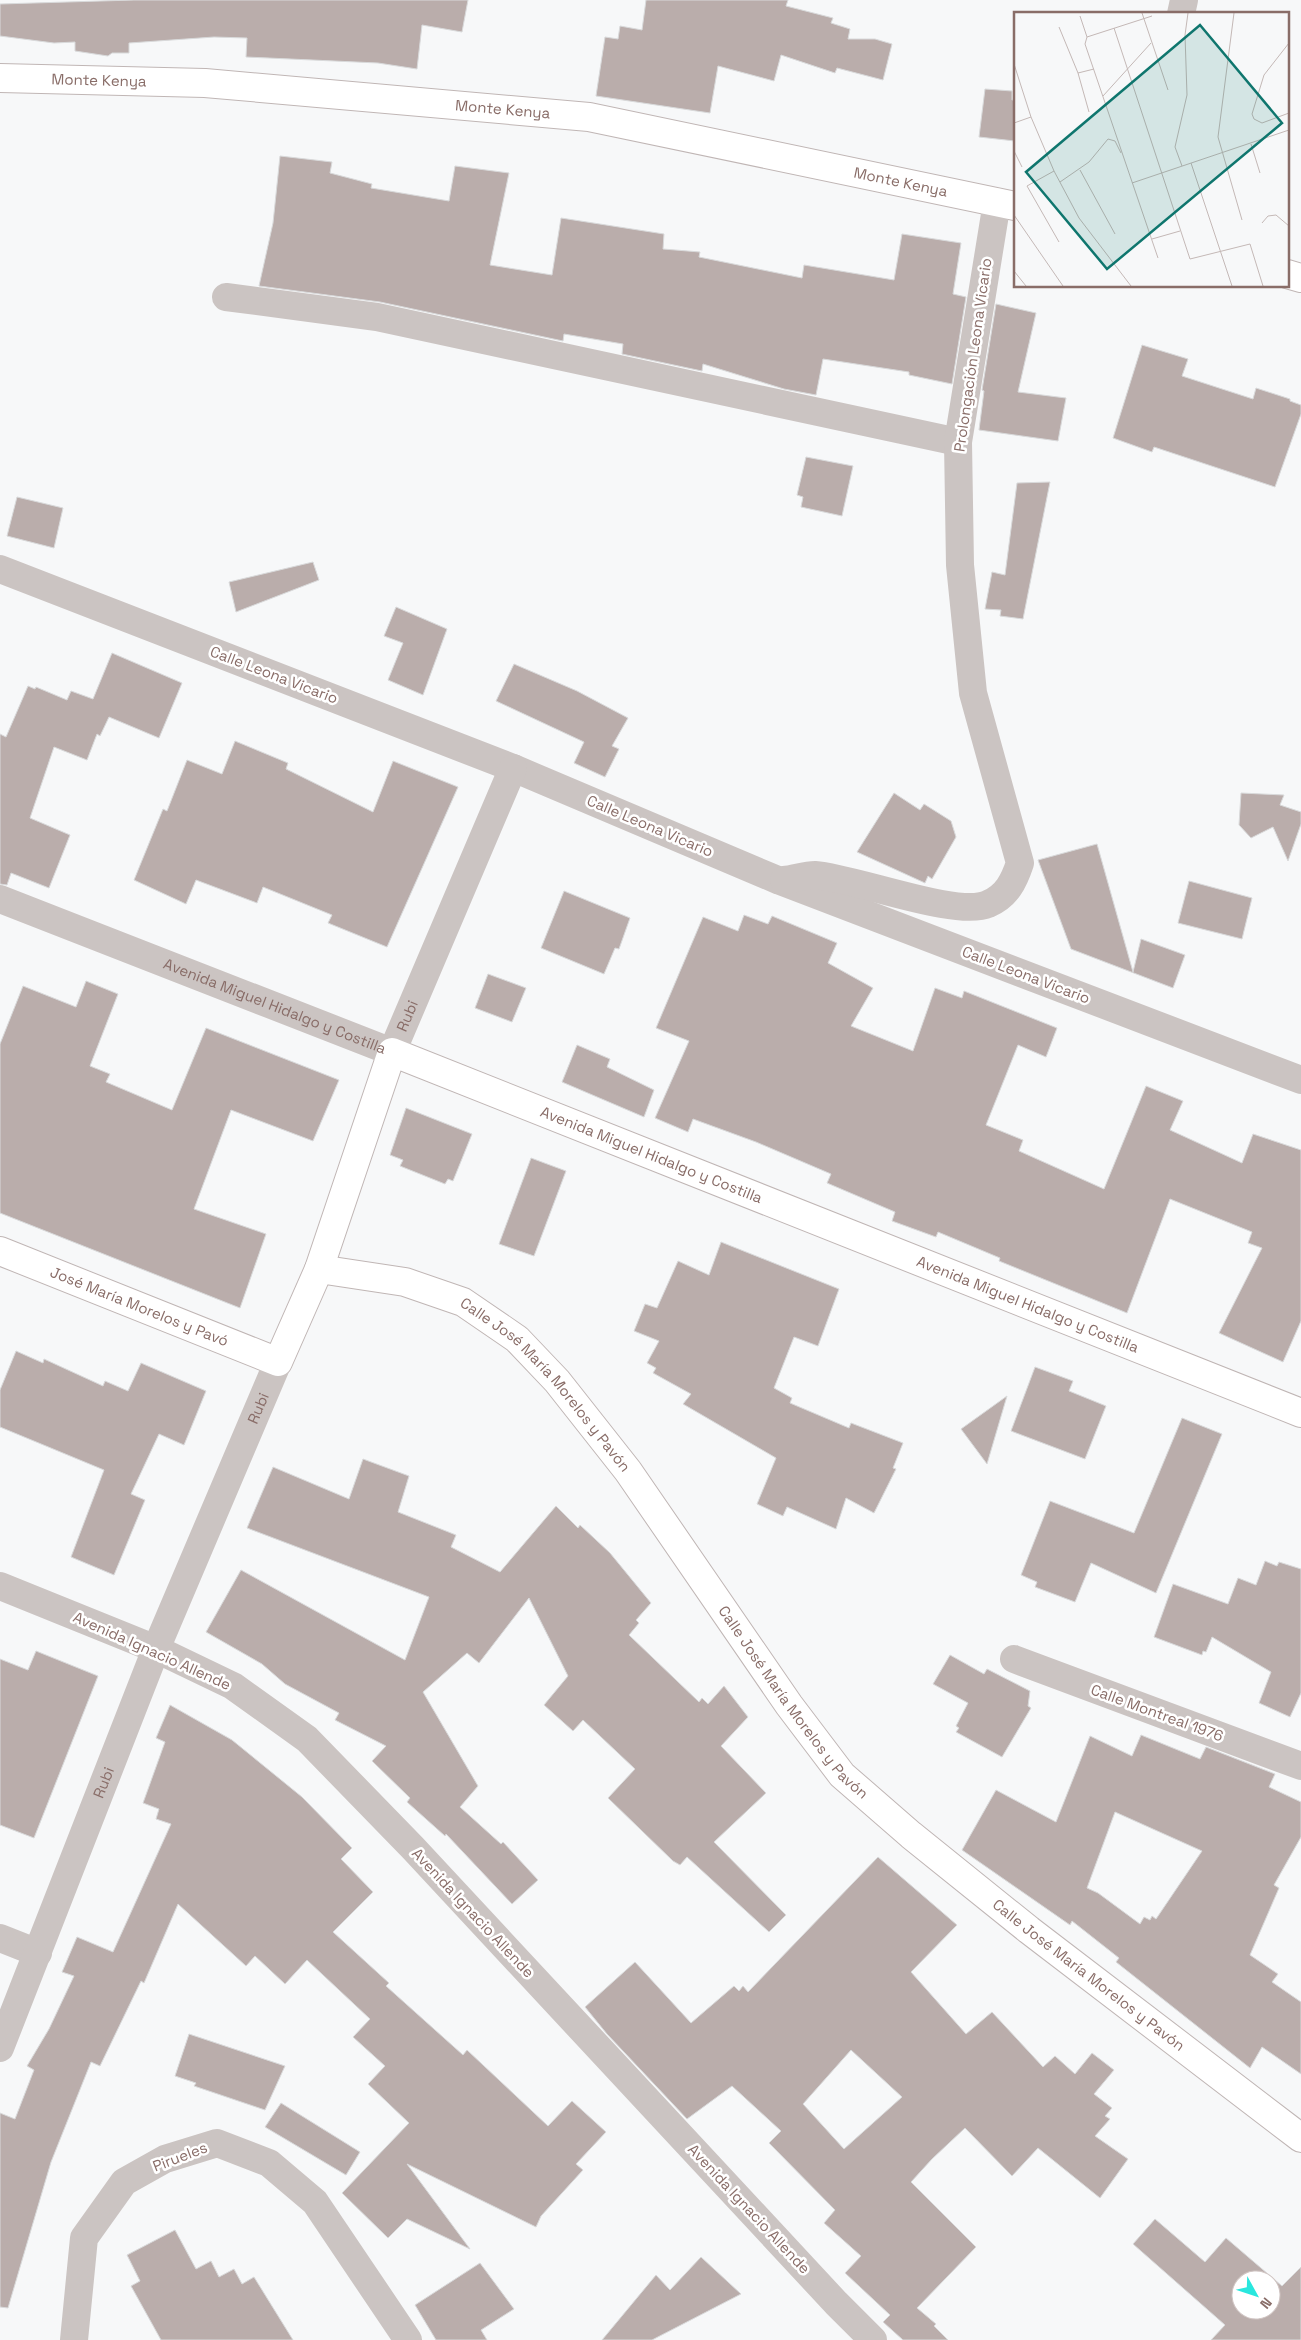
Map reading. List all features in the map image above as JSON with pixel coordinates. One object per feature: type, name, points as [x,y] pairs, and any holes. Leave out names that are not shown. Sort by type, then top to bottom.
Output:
[{"type":"street","name":"Monte Kenya","points":[[0,78],[205,83],[589,117],[1006,204]]},
{"type":"street","name":"Prolongación Leona Vicario","points":[[780,881],[813,875],[820,876],[962,908],[988,904],[1011,887],[1020,864],[973,693],[960,565],[958,442],[1006,204]]},
{"type":"street","points":[[1288,274],[1301,278]]},
{"type":"street","points":[[226,297],[377,317],[958,442]]},
{"type":"street","name":"Calle Leona Vicario","points":[[0,569],[513,768],[780,881],[1301,1080]]},
{"type":"street","name":"Rubi","points":[[0,2048],[156,1649],[319,1269],[392,1052],[513,768]]},
{"type":"street","name":"Avenida Miguel Hidalgo y Costilla","points":[[0,899],[392,1052],[1301,1413]]},
{"type":"street","name":"José María Morelos y Pavó","points":[[0,1251],[278,1362]]},
{"type":"street","name":"Calle José María Morelos y Pavón","points":[[319,1269],[404,1282],[463,1302],[516,1339],[557,1381],[628,1471],[789,1705],[842,1774],[911,1835],[1029,1930],[1301,2138]]},
{"type":"street","name":"Avenida Ignacio Allende","points":[[0,1586],[156,1649],[233,1686],[306,1739],[413,1848],[873,2340]]},
{"type":"street","name":"Calle Montreal 1976","points":[[1014,1659],[1301,1766]]},
{"type":"street","points":[[0,1938],[38,1953]]},
{"type":"street","name":"Pirueles","points":[[74,2340],[84,2238],[124,2182],[165,2159],[217,2143],[269,2163],[315,2202],[408,2340]]},
{"type":"building","points":[[134,0],[468,0],[462,32],[422,25],[417,69],[378,63],[246,57],[247,38],[214,37],[129,43],[129,53],[112,53],[108,56],[75,51],[75,42],[54,43],[0,36],[0,4]]},
{"type":"building","points":[[646,0],[788,0],[786,6],[833,18],[831,23],[850,29],[848,39],[875,39],[892,44],[883,80],[837,68],[835,73],[781,55],[774,81],[718,66],[710,113],[596,96],[605,37],[618,39],[620,26],[642,30]]},
{"type":"building","points":[[985,89],[1012,91],[1012,100],[1014,100],[1014,141],[979,137]]},
{"type":"building","points":[[280,156],[332,162],[330,173],[372,184],[371,188],[449,201],[455,166],[509,173],[490,265],[552,275],[561,218],[664,234],[663,249],[700,252],[699,257],[802,278],[804,265],[894,280],[902,234],[961,243],[953,294],[966,297],[952,384],[909,375],[909,372],[823,359],[816,395],[784,389],[703,364],[702,371],[622,354],[623,344],[564,334],[563,341],[380,302],[259,286],[273,223]]},
{"type":"building","points":[[996,304],[1036,313],[1018,392],[1066,398],[1058,441],[979,430],[984,391],[982,390]]},
{"type":"building","points":[[1142,345],[1188,359],[1182,376],[1253,399],[1256,388],[1290,399],[1290,401],[1301,405],[1301,414],[1275,487],[1154,447],[1152,452],[1113,438]]},
{"type":"building","points":[[806,457],[853,466],[842,516],[801,507],[803,497],[797,495]]},
{"type":"building","points":[[1050,482],[1023,619],[1000,616],[1001,610],[985,609],[992,572],[1005,575],[1017,483]]},
{"type":"building","points":[[17,497],[63,508],[54,548],[7,536]]},
{"type":"building","points":[[313,562],[319,580],[236,612],[229,582]]},
{"type":"building","points":[[396,607],[447,629],[423,695],[388,680],[403,643],[384,636]]},
{"type":"building","points":[[112,653],[182,683],[159,738],[109,717],[100,736],[97,734],[87,760],[54,747],[30,818],[70,835],[49,888],[11,873],[7,885],[0,884],[0,734],[6,737],[28,686],[35,689],[36,687],[67,700],[71,691],[93,699]]},
{"type":"building","points":[[514,664],[577,691],[628,718],[612,746],[619,749],[605,777],[574,763],[584,742],[496,701]]},
{"type":"building","points":[[235,741],[288,763],[286,769],[373,812],[393,761],[458,787],[387,947],[328,923],[332,915],[263,887],[257,903],[196,880],[186,904],[134,880],[163,809],[167,811],[187,760],[222,774]]},
{"type":"building","points":[[894,793],[920,810],[924,804],[951,821],[956,837],[932,879],[928,876],[925,883],[857,852]]},
{"type":"building","points":[[1241,793],[1284,795],[1280,805],[1301,812],[1301,824],[1288,861],[1273,827],[1251,838],[1239,825]]},
{"type":"building","points":[[1097,844],[1133,972],[1141,939],[1185,955],[1173,988],[1071,949],[1038,860]]},
{"type":"building","points":[[1189,881],[1252,898],[1242,939],[1178,923]]},
{"type":"building","points":[[564,891],[630,918],[619,949],[615,948],[604,974],[541,948]]},
{"type":"building","points":[[744,915],[768,924],[772,916],[837,943],[828,963],[873,988],[851,1026],[913,1051],[935,988],[962,998],[964,991],[1057,1028],[1046,1057],[1018,1045],[986,1125],[1023,1140],[1019,1151],[1104,1189],[1146,1086],[1183,1101],[1170,1130],[1242,1163],[1253,1134],[1301,1150],[1301,1321],[1283,1362],[1219,1333],[1262,1248],[1248,1243],[1252,1232],[1170,1199],[1127,1313],[999,1261],[1000,1258],[938,1232],[936,1237],[892,1221],[895,1212],[827,1183],[831,1174],[756,1142],[693,1119],[688,1132],[655,1118],[689,1041],[656,1028],[703,917],[738,931]]},
{"type":"building","points":[[488,974],[526,988],[512,1022],[475,1008]]},
{"type":"building","points":[[86,981],[118,994],[90,1066],[110,1074],[106,1082],[172,1110],[206,1028],[339,1080],[313,1141],[231,1110],[194,1209],[266,1234],[240,1308],[0,1213],[0,1044],[23,986],[76,1007]]},
{"type":"building","points":[[577,1045],[610,1059],[607,1067],[654,1090],[644,1117],[562,1082]]},
{"type":"building","points":[[406,1108],[472,1134],[453,1181],[448,1179],[445,1184],[400,1166],[403,1160],[390,1155]]},
{"type":"building","points":[[531,1158],[566,1171],[534,1256],[499,1244]]},
{"type":"building","points":[[721,1242],[839,1289],[818,1346],[794,1337],[774,1388],[792,1398],[790,1403],[849,1428],[851,1423],[903,1443],[893,1468],[896,1469],[874,1513],[846,1498],[836,1529],[787,1507],[783,1516],[757,1504],[776,1458],[683,1404],[691,1394],[653,1373],[656,1368],[647,1363],[659,1341],[634,1331],[645,1304],[657,1308],[678,1261],[709,1275]]},
{"type":"building","points":[[16,1351],[43,1363],[44,1359],[103,1386],[105,1381],[128,1391],[141,1363],[206,1391],[184,1445],[159,1434],[131,1494],[145,1500],[114,1575],[71,1557],[104,1470],[0,1427],[0,1390]]},
{"type":"building","points":[[1035,1367],[1073,1381],[1069,1391],[1106,1406],[1085,1459],[1011,1431]]},
{"type":"building","points":[[1007,1396],[987,1464],[961,1429]]},
{"type":"building","points":[[1182,1418],[1222,1434],[1156,1593],[1091,1563],[1075,1602],[1035,1587],[1037,1582],[1021,1575],[1050,1501],[1134,1533]]},
{"type":"building","points":[[363,1459],[409,1476],[398,1512],[456,1535],[451,1547],[500,1572],[556,1506],[578,1528],[580,1525],[610,1553],[651,1603],[636,1620],[639,1623],[629,1635],[699,1702],[702,1698],[708,1704],[724,1686],[748,1717],[721,1746],[766,1793],[714,1842],[786,1915],[769,1932],[687,1857],[680,1865],[673,1861],[608,1798],[635,1769],[583,1720],[573,1731],[544,1705],[568,1676],[529,1598],[479,1663],[467,1653],[423,1692],[478,1786],[460,1807],[501,1844],[503,1842],[538,1880],[512,1904],[446,1834],[445,1836],[407,1802],[410,1798],[372,1761],[386,1746],[335,1720],[339,1713],[285,1684],[262,1664],[206,1632],[241,1570],[405,1660],[429,1597],[247,1528],[273,1467],[349,1499]]},
{"type":"building","points":[[1265,1561],[1277,1566],[1279,1562],[1301,1569],[1301,1693],[1290,1717],[1259,1703],[1271,1672],[1212,1637],[1206,1652],[1203,1651],[1202,1655],[1154,1637],[1173,1584],[1228,1604],[1238,1578],[1256,1585]]},
{"type":"building","points":[[36,1651],[98,1676],[34,1838],[0,1825],[0,1659],[28,1670]]},
{"type":"building","points":[[950,1655],[984,1674],[987,1669],[1030,1691],[1028,1706],[1031,1708],[1002,1757],[956,1732],[959,1728],[956,1726],[968,1703],[933,1684]]},
{"type":"building","points":[[170,1705],[232,1740],[302,1797],[352,1848],[341,1859],[373,1892],[333,1932],[389,1983],[386,1986],[463,2055],[467,2050],[548,2126],[572,2101],[606,2132],[576,2164],[583,2170],[541,2216],[536,2227],[407,2164],[470,2249],[407,2219],[388,2238],[342,2193],[409,2123],[368,2084],[385,2066],[353,2037],[370,2019],[307,1960],[285,1984],[255,1956],[246,1966],[178,1904],[144,1983],[141,1981],[100,2066],[91,2062],[51,2162],[8,2308],[0,2307],[0,2113],[15,2119],[34,2070],[27,2066],[49,2029],[74,1976],[62,1972],[77,1937],[113,1952],[171,1824],[156,1819],[159,1809],[143,1803],[165,1742],[156,1738]]},
{"type":"building","points":[[1141,1735],[1200,1759],[1206,1747],[1275,1774],[1269,1787],[1301,1802],[1301,1837],[1274,1885],[1279,1888],[1250,1955],[1278,1974],[1272,1982],[1301,2002],[1301,2074],[1262,2047],[1250,2068],[1116,1962],[1119,1958],[1072,1921],[1070,1925],[962,1850],[996,1790],[1056,1822],[1090,1736],[1132,1756]],"holes":[[[1115,1812],[1202,1851],[1156,1919],[1152,1916],[1150,1920],[1144,1917],[1140,1924],[1098,1893],[1087,1888]]]},
{"type":"building","points":[[878,1857],[957,1925],[911,1972],[966,2034],[992,2012],[1043,2067],[1055,2056],[1075,2074],[1092,2053],[1114,2070],[1094,2094],[1112,2108],[1105,2116],[1110,2119],[1095,2136],[1128,2159],[1100,2198],[1038,2148],[1012,2176],[965,2128],[911,2182],[976,2247],[917,2308],[936,2324],[934,2326],[948,2340],[903,2340],[883,2322],[890,2315],[845,2273],[861,2256],[824,2223],[835,2210],[769,2143],[781,2131],[732,2086],[687,2119],[607,2034],[585,2007],[635,1962],[691,2023],[734,1986],[739,1991],[743,1986],[748,1992]],"holes":[[[851,2050],[902,2097],[844,2149],[803,2104]]]},
{"type":"building","points":[[189,2034],[285,2066],[265,2110],[194,2086],[196,2083],[175,2076]]},
{"type":"building","points":[[281,2103],[360,2152],[346,2175],[265,2127]]},
{"type":"building","points":[[1155,2219],[1205,2262],[1226,2238],[1263,2270],[1231,2270],[1231,2320],[1281,2320],[1281,2285],[1301,2267],[1301,2340],[1211,2340],[1225,2325],[1133,2244]]},
{"type":"building","points":[[175,2230],[196,2269],[211,2261],[219,2277],[234,2269],[242,2284],[254,2277],[293,2340],[161,2340],[131,2286],[140,2281],[127,2255]]},
{"type":"building","points":[[701,2257],[741,2294],[652,2340],[602,2340],[656,2275],[670,2290]]},
{"type":"building","points":[[480,2263],[514,2309],[481,2330],[487,2340],[436,2340],[415,2305]]}]
